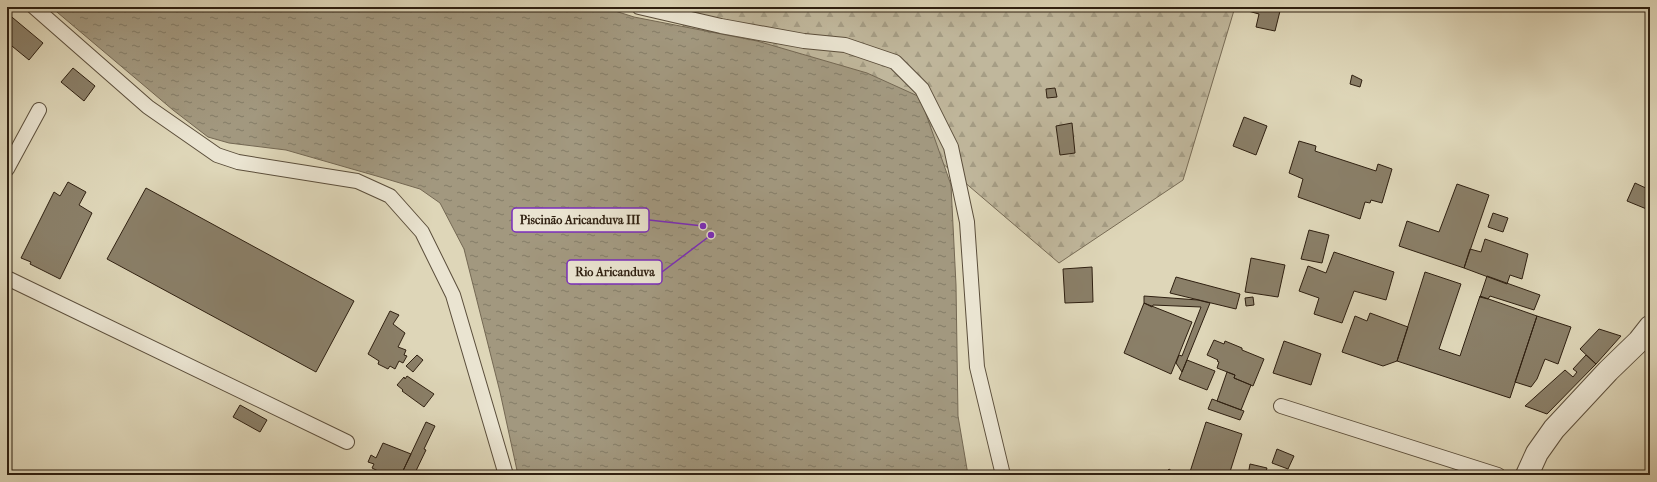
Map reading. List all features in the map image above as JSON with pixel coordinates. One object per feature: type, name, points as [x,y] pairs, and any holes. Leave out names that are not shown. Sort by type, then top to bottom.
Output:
[{"type":"street","points":[[1527,475],[1537,453],[1554,429],[1608,371],[1640,341],[1650,327]]},
{"type":"lane","points":[[34,7],[148,107],[216,155],[238,162],[358,181],[390,196],[422,232],[453,295],[506,475]]},
{"type":"lane","points":[[639,7],[721,26],[804,41],[845,45],[895,62],[922,89],[951,147],[967,222],[977,367],[1003,475]]},
{"type":"lane","points":[[7,168],[39,110]]},
{"type":"lane","points":[[7,278],[347,442]]},
{"type":"lane","points":[[1281,406],[1498,475]]},
{"type":"green space","points":[[673,7],[1235,7],[1183,180],[1059,263],[935,157],[766,175]]},
{"type":"water","points":[[51,7],[610,7],[612,10],[634,17],[757,41],[867,73],[920,97],[951,185],[956,285],[958,416],[968,475],[518,475],[500,392],[464,249],[440,203],[420,189],[286,150],[229,143],[208,137],[173,110]]},
{"type":"building","points":[[1249,7],[1281,7],[1275,31],[1256,27],[1259,14],[1248,11]]},
{"type":"building","points":[[7,13],[43,43],[29,60],[7,42]]},
{"type":"building","points":[[73,68],[95,86],[84,101],[61,82]]},
{"type":"building","points":[[1352,75],[1362,80],[1360,87],[1350,84]]},
{"type":"building","points":[[1055,88],[1057,97],[1047,98],[1046,89]]},
{"type":"building","points":[[1244,117],[1267,126],[1256,155],[1233,146]]},
{"type":"building","points":[[1072,123],[1075,153],[1060,155],[1056,126]]},
{"type":"building","points":[[1299,141],[1316,146],[1315,151],[1376,171],[1378,164],[1392,169],[1382,203],[1371,200],[1370,203],[1365,202],[1360,219],[1298,197],[1303,179],[1289,173]]},
{"type":"building","points":[[68,182],[86,192],[79,205],[92,213],[60,279],[30,264],[31,262],[21,258],[54,192],[60,196]]},
{"type":"building","points":[[1635,183],[1650,190],[1649,210],[1627,201]]},
{"type":"building","points":[[1457,184],[1489,195],[1464,268],[1399,246],[1407,221],[1439,232]]},
{"type":"building","points":[[146,188],[354,301],[316,372],[107,259]]},
{"type":"building","points":[[1493,213],[1508,218],[1503,232],[1488,227]]},
{"type":"building","points":[[1309,230],[1329,235],[1322,263],[1301,259]]},
{"type":"building","points":[[1485,239],[1528,254],[1522,279],[1510,275],[1507,284],[1464,268],[1470,249],[1481,252]]},
{"type":"building","points":[[1334,252],[1394,272],[1386,300],[1354,291],[1342,323],[1314,314],[1319,298],[1299,291],[1308,266],[1326,273]]},
{"type":"building","points":[[1251,258],[1285,265],[1278,297],[1245,292]]},
{"type":"building","points":[[1092,267],[1093,302],[1065,303],[1063,269]]},
{"type":"building","points":[[1425,272],[1461,284],[1439,349],[1460,356],[1480,296],[1537,316],[1510,398],[1397,361]]},
{"type":"building","points":[[1487,276],[1540,295],[1534,310],[1490,296],[1488,299],[1480,297]]},
{"type":"building","points":[[1176,277],[1240,294],[1236,309],[1170,293]]},
{"type":"building","points":[[1144,296],[1198,300],[1210,303],[1182,372],[1176,363],[1179,355],[1182,356],[1201,307],[1153,305],[1152,307],[1144,303]]},
{"type":"building","points":[[1253,297],[1254,305],[1246,306],[1245,298]]},
{"type":"building","points":[[1144,303],[1192,322],[1171,374],[1124,353]]},
{"type":"building","points":[[390,311],[399,315],[393,324],[405,333],[398,347],[406,350],[404,355],[407,356],[403,363],[399,361],[395,369],[390,366],[388,369],[378,364],[379,361],[368,354]]},
{"type":"building","points":[[1370,313],[1408,327],[1397,361],[1383,366],[1342,352],[1355,316],[1367,321]]},
{"type":"building","points":[[1537,316],[1571,327],[1558,364],[1545,359],[1537,379],[1531,387],[1515,382]]},
{"type":"building","points":[[1599,329],[1621,336],[1596,364],[1580,349]]},
{"type":"building","points":[[1214,340],[1224,344],[1225,341],[1264,359],[1253,386],[1234,378],[1235,375],[1217,368],[1219,362],[1217,361],[1218,360],[1207,355]]},
{"type":"building","points":[[1284,341],[1321,354],[1311,385],[1273,373]]},
{"type":"building","points":[[417,355],[423,360],[413,372],[406,366]]},
{"type":"building","points":[[1586,355],[1596,364],[1547,414],[1525,406],[1565,370],[1573,377],[1577,372],[1573,369]]},
{"type":"building","points":[[1187,360],[1215,371],[1207,390],[1179,379]]},
{"type":"building","points":[[1227,372],[1235,375],[1234,378],[1251,385],[1241,410],[1217,401]]},
{"type":"building","points":[[407,376],[434,394],[424,407],[402,391],[403,390],[397,385],[404,377],[405,379]]},
{"type":"building","points":[[1212,399],[1244,411],[1240,420],[1208,409]]},
{"type":"building","points":[[240,405],[267,420],[260,432],[233,417]]},
{"type":"building","points":[[426,422],[435,426],[424,449],[426,450],[414,475],[401,475]]},
{"type":"building","points":[[1206,422],[1242,434],[1229,475],[1189,475]]},
{"type":"building","points":[[383,443],[411,454],[401,475],[386,475],[372,468],[374,464],[368,462],[371,455],[376,458]]},
{"type":"building","points":[[1277,449],[1294,456],[1288,469],[1272,463]]},
{"type":"building","points":[[1250,464],[1267,468],[1265,475],[1248,475]]},
{"type":"building","points":[[1169,469],[1173,472],[1174,471],[1180,475],[1164,475]]},
{"type":"place","name":"Piscinão Aricanduva III","points":[[703,226]]},
{"type":"place","name":"Rio Aricanduva","points":[[711,235]]}]
